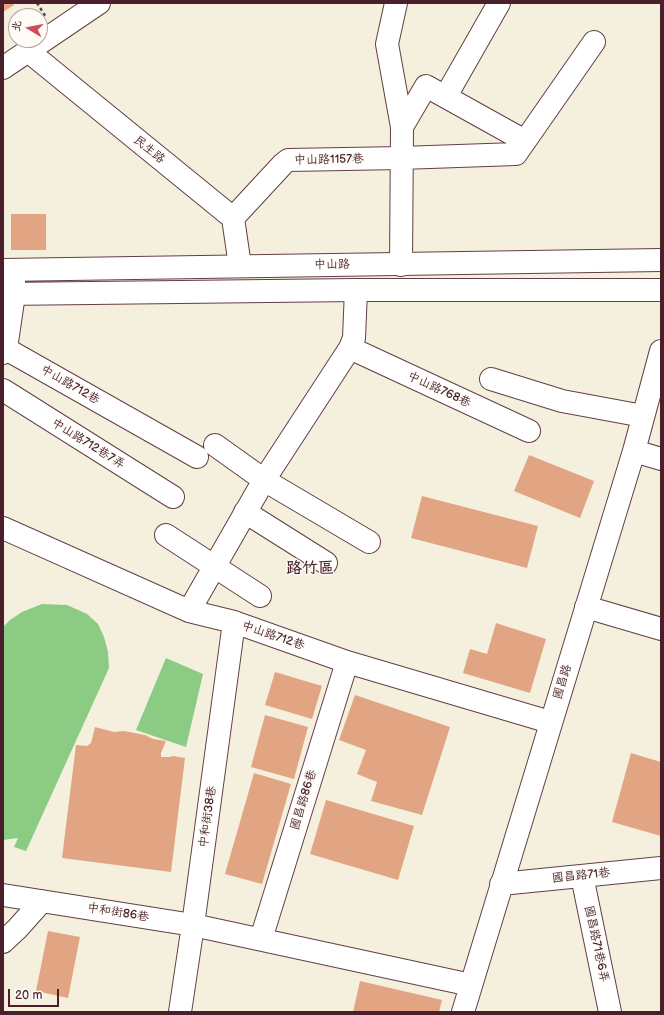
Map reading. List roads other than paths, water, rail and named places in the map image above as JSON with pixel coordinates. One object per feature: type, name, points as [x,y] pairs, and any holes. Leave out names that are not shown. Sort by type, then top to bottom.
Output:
[{"type":"street","points":[[3,68],[99,3]]},
{"type":"street","points":[[396,3],[387,44],[402,127],[401,265]]},
{"type":"street","points":[[446,96],[499,3]]},
{"type":"street","name":"中山路1157巷","points":[[233,218],[288,160],[516,154],[594,42]]},
{"type":"street","name":"民生路","points":[[28,51],[233,218]]},
{"type":"street","points":[[402,127],[426,86],[525,140]]},
{"type":"street","points":[[233,218],[240,266]]},
{"type":"street","name":"中山路","points":[[8,270],[661,260]]},
{"type":"street","name":"中山路712巷","points":[[8,270],[5,351],[197,457]]},
{"type":"street","points":[[8,294],[356,290],[661,290]]},
{"type":"street","points":[[189,611],[264,480],[350,348],[354,338],[356,290]]},
{"type":"street","name":"中山路768巷","points":[[350,348],[529,431]]},
{"type":"street","name":"國昌路","points":[[463,1012],[550,722],[634,451],[661,351]]},
{"type":"street","points":[[491,379],[562,401],[643,416]]},
{"type":"street","name":"中山路712巷7弄","points":[[3,390],[173,497]]},
{"type":"street","points":[[215,445],[264,480],[369,542]]},
{"type":"street","points":[[634,451],[661,459]]},
{"type":"street","points":[[245,512],[326,563]]},
{"type":"street","name":"中山路712巷","points":[[3,528],[189,611],[234,622],[347,662],[550,722]]},
{"type":"street","points":[[166,535],[260,596]]},
{"type":"street","points":[[586,607],[661,629]]},
{"type":"street","name":"中和街38巷","points":[[180,1012],[234,622]]},
{"type":"street","name":"國昌路86巷","points":[[261,939],[347,662]]},
{"type":"street","name":"國昌路71巷","points":[[502,884],[661,868]]},
{"type":"street","name":"國昌路71巷6弄","points":[[582,876],[610,1012]]},
{"type":"street","name":"中和街86巷","points":[[3,895],[193,924]]},
{"type":"street","points":[[3,942],[42,901]]},
{"type":"street","points":[[193,924],[471,985]]},
{"type":"district","name":"路竹區","points":[[310,569]]}]
